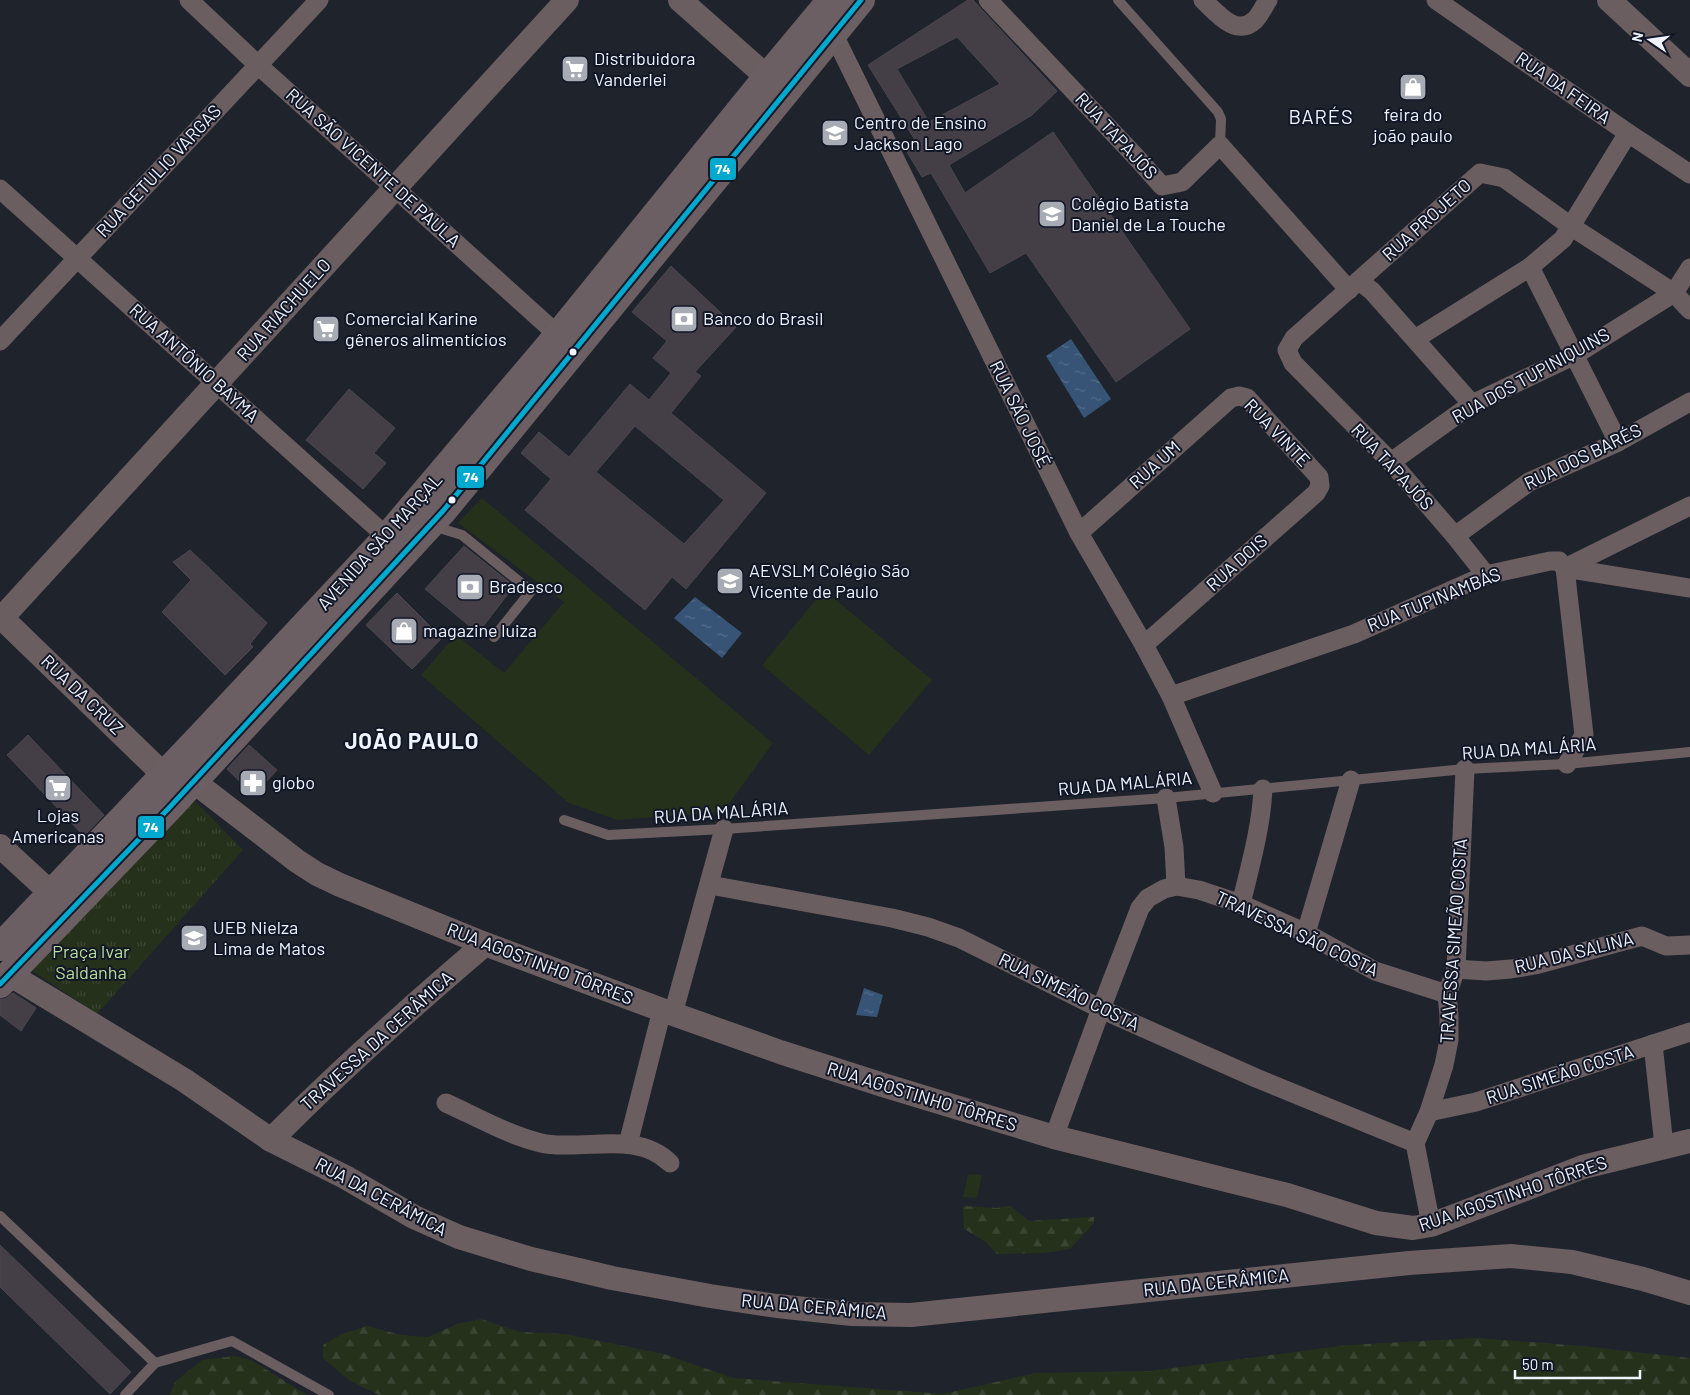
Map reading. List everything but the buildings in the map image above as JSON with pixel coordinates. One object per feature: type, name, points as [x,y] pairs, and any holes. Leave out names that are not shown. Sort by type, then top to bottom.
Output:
[{"type":"main road","name":"AVENIDA SÃO MARÇAL","points":[[0,947],[387,537],[558,335],[831,0]]},
{"type":"main road","name":"AVENIDA SÃO MARÇAL","points":[[5,979],[193,781],[430,525],[860,0]]},
{"type":"street","name":"RUA SÃO VICENTE DE PAULA","points":[[189,0],[258,65],[558,335]]},
{"type":"street","name":"RUA GETULIO VARGAS","points":[[0,341],[319,0]]},
{"type":"street","name":"RUA RIACHUELO","points":[[1,618],[567,0]]},
{"type":"street","points":[[680,0],[767,77]]},
{"type":"street","name":"RUA TAPAJÓS","points":[[988,0],[1162,186],[1182,182],[1220,145]]},
{"type":"street","points":[[1203,0],[1231,25],[1243,26],[1255,20],[1268,0]]},
{"type":"street","name":"RUA DA FEIRA","points":[[1436,0],[1690,174]]},
{"type":"street","points":[[1609,0],[1690,75]]},
{"type":"street","points":[[1628,0],[1690,58]]},
{"type":"street","name":"RUA SÃO JOSÉ","points":[[833,33],[1079,533],[1144,645],[1171,696],[1213,793]]},
{"type":"street","points":[[1415,339],[1530,267],[1563,239],[1628,133]]},
{"type":"street","points":[[1220,145],[1354,285],[1372,291],[1472,404]]},
{"type":"street","name":"RUA PROJETO","points":[[1293,363],[1287,350],[1294,338],[1480,173],[1504,178],[1572,226],[1674,293],[1690,310]]},
{"type":"street","name":"RUA ANTÔNIO BAYMA","points":[[0,189],[387,537]]},
{"type":"street","points":[[1530,267],[1618,442]]},
{"type":"street","name":"RUA DOS TUPINIQUINS","points":[[1391,462],[1472,404],[1575,355],[1674,293],[1690,268]]},
{"type":"street","name":"RUA TAPAJÓS","points":[[1293,363],[1391,462],[1455,536],[1486,576]]},
{"type":"street","name":"RUA VINTE","points":[[1231,398],[1239,396],[1247,398],[1319,477]]},
{"type":"street","name":"RUA UM","points":[[1079,533],[1231,398]]},
{"type":"street","name":"RUA DOS BARÉS","points":[[1455,536],[1529,482],[1618,442],[1690,402]]},
{"type":"street","name":"RUA DOIS","points":[[1144,645],[1316,493],[1320,486],[1319,477]]},
{"type":"street","points":[[1567,764],[1584,735],[1565,568],[1690,506]]},
{"type":"street","name":"RUA TUPINAMBÁS","points":[[1171,696],[1354,634],[1486,576],[1550,561],[1559,561],[1565,568],[1690,588]]},
{"type":"street","name":"RUA DA CRUZ","points":[[1,618],[164,775]]},
{"type":"street","name":"TRAVESSA SIMEÃO COSTA","points":[[1415,1143],[1444,1065],[1449,1040],[1447,994],[1456,969],[1465,769]]},
{"type":"street","points":[[164,775],[193,781]]},
{"type":"street","points":[[1306,934],[1351,780]]},
{"type":"street","name":"RUA AGOSTINHO TÔRRES","points":[[193,781],[273,844],[317,874],[485,944],[780,1052],[1054,1137],[1287,1195],[1376,1223],[1402,1228],[1431,1225],[1584,1166],[1690,1141]]},
{"type":"street","points":[[1241,904],[1262,813],[1263,789]]},
{"type":"street","points":[[1054,1137],[1140,908],[1156,892],[1176,886],[1174,847],[1166,798]]},
{"type":"street","points":[[628,1144],[668,1012],[710,885],[724,829]]},
{"type":"street","points":[[0,846],[51,893]]},
{"type":"street","name":"RUA SIMEÃO COSTA","points":[[710,885],[892,918],[928,927],[959,938],[1101,1009],[1256,1078],[1415,1143]]},
{"type":"street","name":"TRAVESSA SÃO COSTA","points":[[1176,886],[1199,890],[1241,904],[1306,934],[1375,970],[1447,994]]},
{"type":"street","name":"RUA DA SALINA","points":[[1456,969],[1486,971],[1511,969],[1642,936],[1666,946],[1690,945]]},
{"type":"street","name":"TRAVESSA DA CERÂMICA","points":[[271,1140],[324,1086],[396,1020],[485,944]]},
{"type":"street","name":"RUA DA CERÂMICA","points":[[5,979],[184,1080],[271,1140],[345,1177],[414,1217],[458,1237],[531,1259],[612,1278],[777,1306],[852,1314],[911,1316],[1408,1263],[1525,1256],[1572,1262],[1643,1279],[1690,1293]]},
{"type":"street","name":"RUA SIMEÃO COSTA","points":[[1428,1112],[1476,1102],[1690,1032]]},
{"type":"street","points":[[1652,1044],[1664,1146]]},
{"type":"street","points":[[446,1103],[518,1136],[544,1144],[584,1146],[628,1144],[650,1149],[660,1154],[670,1163]]},
{"type":"street","points":[[1415,1143],[1431,1225]]},
{"type":"street","points":[[1402,1228],[1408,1263]]},
{"type":"lane","points":[[1118,0],[1218,112],[1221,119],[1220,145]]},
{"type":"lane","points":[[430,525],[462,535],[531,591],[494,637]]},
{"type":"lane","name":"RUA DA MALÁRIA","points":[[564,820],[608,835],[724,829],[1166,798],[1465,769],[1567,764],[1690,752]]},
{"type":"lane","points":[[0,1216],[155,1363]]},
{"type":"lane","points":[[125,1395],[155,1363],[232,1341],[329,1395]]},
{"type":"green space","points":[[482,498],[773,743],[723,812],[617,820],[569,803],[421,675],[456,635],[504,673],[564,602],[458,523]]},
{"type":"green space","points":[[824,590],[932,680],[869,755],[762,665]]},
{"type":"green space","name":"Praça Ivar Saldanha","points":[[193,799],[243,850],[97,1014],[30,969]]},
{"type":"green space","points":[[968,1174],[982,1175],[977,1198],[963,1197]]},
{"type":"green space","points":[[963,1206],[997,1208],[1010,1206],[1029,1221],[1094,1217],[1094,1223],[1070,1249],[1044,1253],[997,1254],[985,1241],[964,1229]]},
{"type":"green space","points":[[481,1319],[520,1332],[565,1334],[664,1354],[733,1378],[943,1394],[1035,1373],[1150,1371],[1348,1345],[1477,1338],[1582,1346],[1690,1358],[1690,1395],[379,1395],[350,1381],[323,1358],[323,1345],[342,1334],[367,1326],[401,1335],[428,1337],[457,1324]]},
{"type":"green space","points":[[235,1356],[251,1360],[307,1395],[170,1395],[175,1382],[202,1360]]},
{"type":"water","points":[[1071,339],[1111,399],[1084,418],[1046,356]]},
{"type":"water","points":[[695,597],[742,633],[722,658],[674,618]]},
{"type":"water","points":[[864,988],[883,995],[877,1017],[856,1015]]},
{"type":"transit line","name":"74","points":[[0,984],[168,809],[443,511],[861,0]]},
{"type":"place","name":"Distribuidora Vanderlei","points":[[575,69]]},
{"type":"place","name":"feira do joão paulo","points":[[1413,87]]},
{"type":"place","name":"Centro de Ensino Jackson Lago","points":[[835,133]]},
{"type":"place","name":"Colégio Batista Daniel de La Touche","points":[[1052,214]]},
{"type":"place","name":"Banco do Brasil","points":[[684,319]]},
{"type":"place","name":"Comercial Karine gêneros alimentícios","points":[[326,329]]},
{"type":"place","name":"AEVSLM Colégio São Vicente de Paulo","points":[[730,581]]},
{"type":"place","name":"Bradesco","points":[[470,587]]},
{"type":"place","name":"magazine luiza","points":[[404,631]]},
{"type":"place","name":"globo","points":[[253,783]]},
{"type":"place","name":"Lojas Americanas","points":[[58,788]]},
{"type":"place","name":"UEB Nielza Lima de Matos","points":[[194,938]]},
{"type":"district","name":"BARÉS","points":[[1321,117]]},
{"type":"district","name":"JOÃO PAULO","points":[[412,741]]}]
